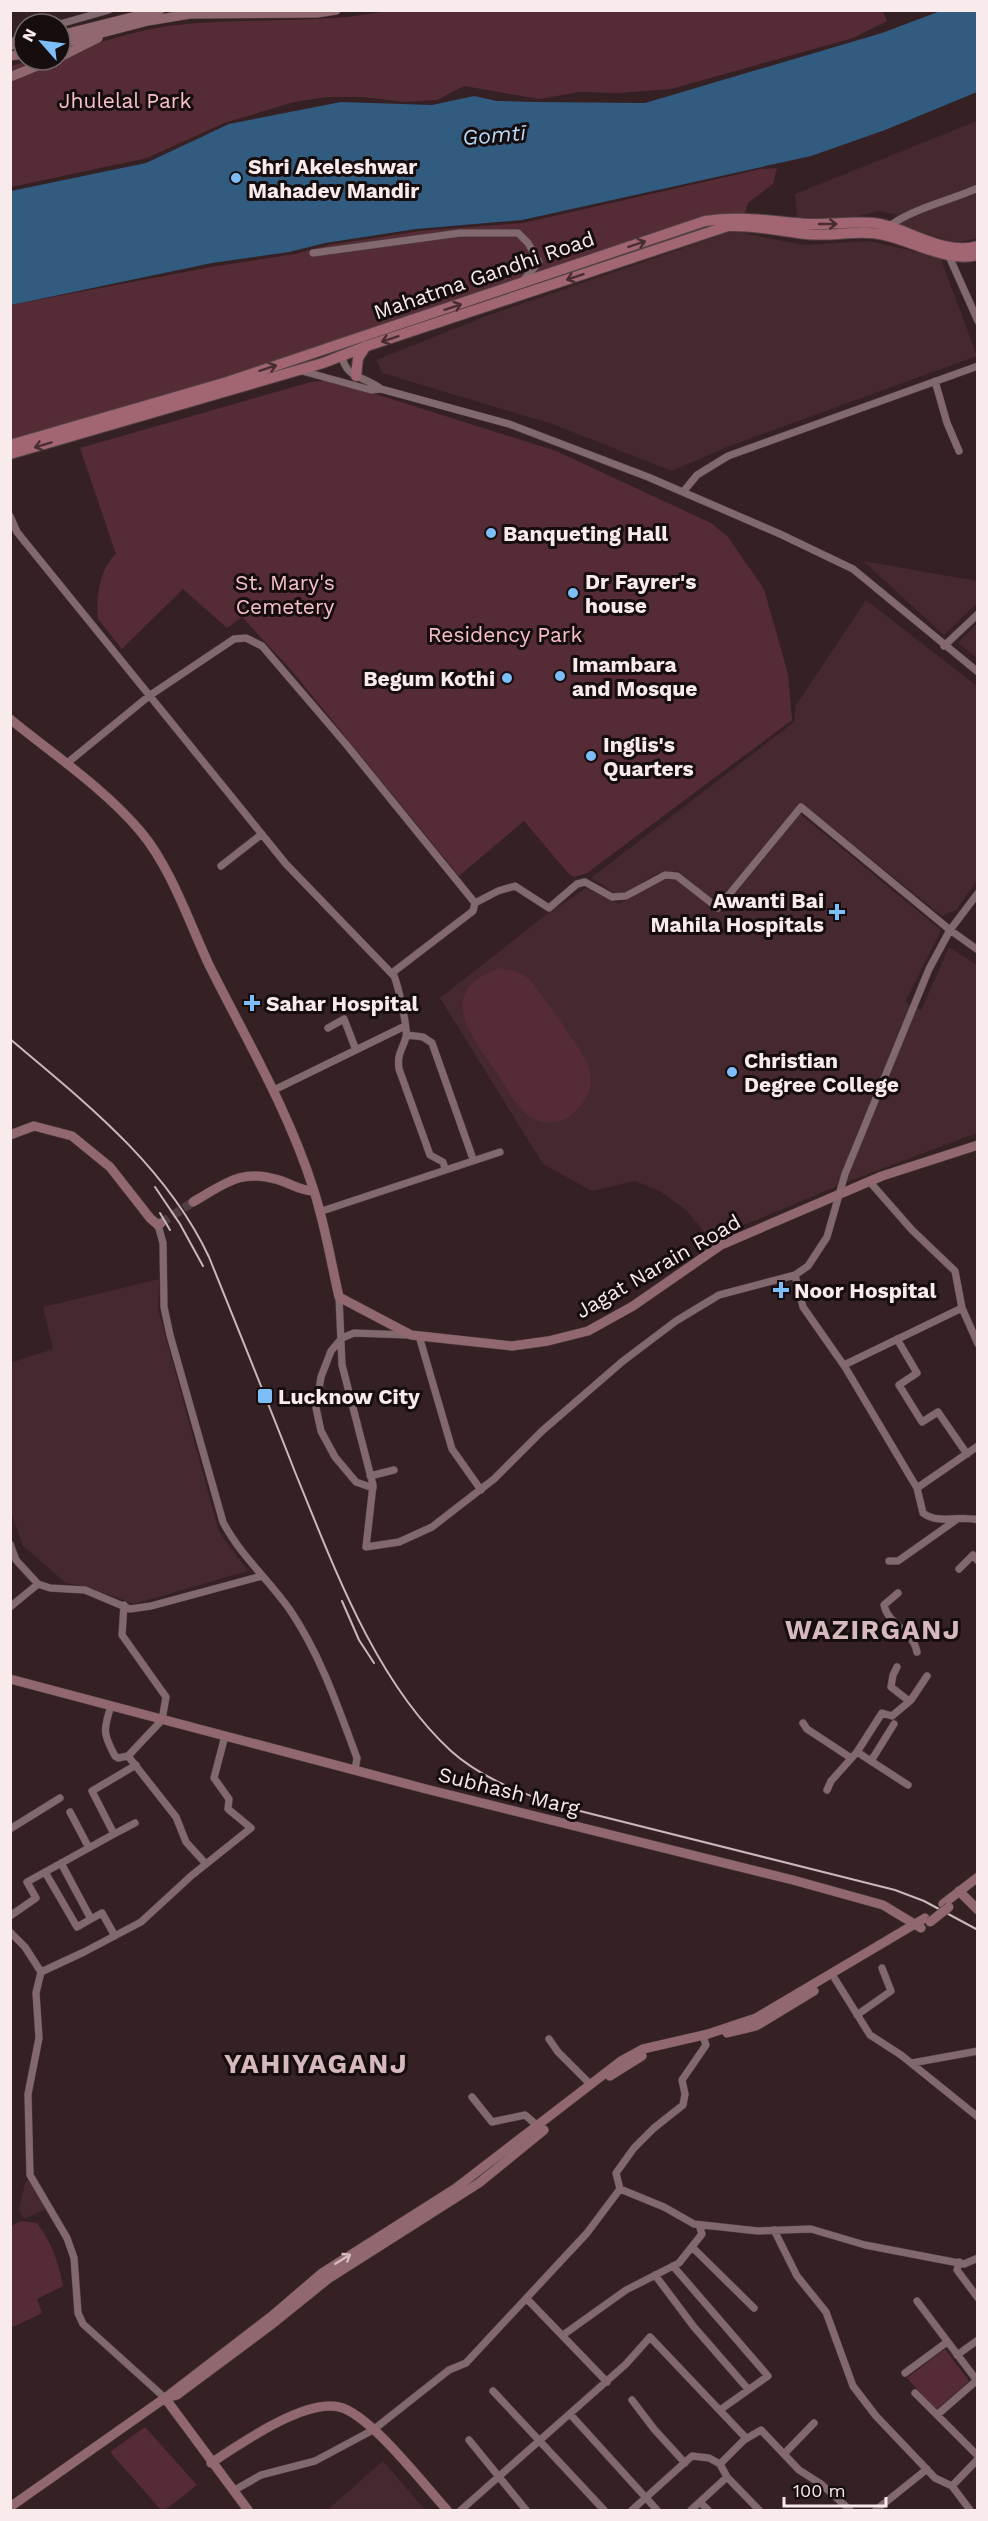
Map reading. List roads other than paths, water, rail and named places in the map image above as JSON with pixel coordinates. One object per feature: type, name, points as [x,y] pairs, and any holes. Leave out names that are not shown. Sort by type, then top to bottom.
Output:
[{"type":"main road","name":"Mahatma Gandhi Road","points":[[10,446],[226,382],[705,221],[729,217],[812,224],[862,222],[947,249],[958,257],[978,255]]},
{"type":"main road","name":"Mahatma Gandhi Road","points":[[10,454],[300,370],[728,226],[747,225],[806,234],[832,235],[885,231]]},
{"type":"main road","name":"Mahatma Gandhi Road","points":[[947,249],[978,246]]},
{"type":"main road","points":[[356,376],[358,358],[367,346]]},
{"type":"street","points":[[82,13],[109,10]]},
{"type":"street","points":[[72,32],[160,10]]},
{"type":"street","points":[[72,41],[148,21],[190,14],[317,13],[336,10]]},
{"type":"street","points":[[72,51],[116,30]]},
{"type":"street","points":[[885,231],[909,214],[944,203],[978,188]]},
{"type":"street","points":[[313,253],[460,233],[519,233],[539,262],[521,284]]},
{"type":"street","points":[[947,249],[978,321]]},
{"type":"street","points":[[342,356],[346,369],[381,389],[509,424],[683,492],[853,568],[978,672]]},
{"type":"street","points":[[683,492],[697,475],[728,456],[978,366]]},
{"type":"street","points":[[300,370],[371,390],[381,389]]},
{"type":"street","points":[[934,381],[947,423],[959,451]]},
{"type":"street","points":[[10,516],[17,532],[286,864],[392,973],[400,987],[407,1035],[398,1056],[399,1069],[430,1155],[442,1162],[445,1169]]},
{"type":"street","points":[[944,646],[978,614]]},
{"type":"street","points":[[66,764],[149,696],[234,639],[246,638],[262,646],[345,743],[475,903]]},
{"type":"street","points":[[10,719],[100,792],[140,831],[158,855],[210,966],[274,1090],[314,1191],[339,1297],[342,1365],[373,1488],[366,1547],[399,1542],[432,1527],[481,1490],[551,1423],[623,1361],[718,1295],[795,1275],[808,1266],[827,1237],[841,1194],[844,1174],[929,969],[950,930],[978,893]]},
{"type":"street","points":[[392,973],[473,911],[475,903],[498,891],[515,886],[549,908],[577,884],[585,882],[612,897],[626,896],[665,875],[677,876],[718,908],[801,807],[950,930],[978,950]]},
{"type":"street","points":[[221,866],[262,834]]},
{"type":"street","points":[[328,1028],[344,1019],[356,1050]]},
{"type":"street","points":[[274,1090],[405,1026]]},
{"type":"street","points":[[407,1035],[423,1037],[432,1043],[473,1159]]},
{"type":"street","points":[[10,1135],[34,1126],[72,1136],[110,1167],[150,1218],[159,1224],[163,1243],[164,1307],[168,1326],[223,1522],[231,1537],[290,1610],[327,1675],[357,1758],[355,1770]]},
{"type":"street","name":"Jagat Narain Road","points":[[339,1297],[415,1335],[512,1346],[548,1341],[588,1331],[633,1306],[721,1245],[869,1181],[978,1145]]},
{"type":"street","points":[[319,1212],[473,1159],[500,1152]]},
{"type":"street","points":[[193,1202],[225,1183],[252,1174],[280,1180],[306,1191],[314,1191]]},
{"type":"street","points":[[869,1181],[912,1230],[956,1271],[962,1308],[978,1344]]},
{"type":"street","points":[[795,1275],[803,1307],[844,1365],[917,1488],[923,1513],[930,1519],[969,1518],[978,1520]]},
{"type":"street","points":[[844,1365],[962,1308]]},
{"type":"street","points":[[373,1488],[356,1482],[335,1457],[321,1431],[316,1408],[321,1377],[331,1351],[342,1338],[354,1333],[415,1335],[452,1449],[481,1490]]},
{"type":"street","points":[[897,1339],[917,1373],[898,1385],[922,1422],[938,1412],[967,1454]]},
{"type":"street","points":[[917,1488],[978,1446]]},
{"type":"street","points":[[370,1476],[394,1470]]},
{"type":"street","points":[[889,1561],[898,1561],[956,1520]]},
{"type":"street","points":[[10,1544],[16,1560],[38,1584],[50,1588],[85,1590],[130,1609],[152,1606],[262,1576]]},
{"type":"street","points":[[959,1569],[973,1555],[978,1561]]},
{"type":"street","points":[[10,1607],[38,1584]]},
{"type":"street","points":[[898,1593],[884,1605],[886,1612],[915,1641],[917,1652]]},
{"type":"street","points":[[111,1706],[105,1727],[105,1737],[118,1758],[128,1756],[162,1720],[166,1697],[122,1635],[124,1605]]},
{"type":"street","points":[[897,1667],[891,1687],[909,1701]]},
{"type":"street","points":[[827,1790],[857,1752],[882,1713],[892,1716],[909,1701],[927,1676]]},
{"type":"street","name":"Subhash Marg","points":[[10,1679],[712,1862],[792,1880],[883,1905],[918,1926]]},
{"type":"street","points":[[802,1722],[807,1729],[851,1758]]},
{"type":"street","points":[[872,1761],[875,1752],[894,1724]]},
{"type":"street","points":[[41,1972],[141,1922],[206,1864],[251,1828],[228,1809],[230,1799],[214,1778],[225,1736]]},
{"type":"street","points":[[857,1752],[908,1785]]},
{"type":"street","points":[[128,1756],[176,1817],[186,1842],[206,1864]]},
{"type":"street","points":[[114,1834],[92,1791],[136,1765]]},
{"type":"street","points":[[10,1829],[60,1798]]},
{"type":"street","points":[[70,1812],[89,1848]]},
{"type":"street","points":[[10,1916],[36,1898],[27,1882],[135,1823]]},
{"type":"street","points":[[61,1863],[91,1919]]},
{"type":"street","points":[[45,1872],[77,1927],[102,1913],[115,1936]]},
{"type":"street","points":[[165,2398],[177,2395],[328,2279],[479,2182],[613,2074],[643,2055],[756,2026],[927,1920],[978,1877]]},
{"type":"street","points":[[961,1892],[978,1884]]},
{"type":"street","points":[[961,1892],[978,1910]]},
{"type":"street","points":[[10,2507],[165,2398],[273,2315],[322,2273],[456,2188],[539,2127],[621,2061],[643,2049],[708,2034],[756,2018],[918,1926]]},
{"type":"street","points":[[10,1932],[25,1947],[41,1972],[36,1994],[39,2038],[28,2094],[30,2175],[71,2248],[74,2258],[78,2313],[83,2324],[165,2398],[248,2511]]},
{"type":"street","points":[[857,2015],[891,1991],[882,1968]]},
{"type":"street","points":[[835,1979],[870,2035],[912,2063],[978,2116]]},
{"type":"street","points":[[549,2039],[558,2052],[591,2085]]},
{"type":"street","points":[[620,2189],[616,2173],[634,2148],[683,2105],[685,2094],[682,2080],[706,2045],[704,2039]]},
{"type":"street","points":[[912,2063],[978,2050]]},
{"type":"street","points":[[472,2097],[492,2122],[525,2115],[539,2127]]},
{"type":"street","points":[[620,2189],[699,2225],[758,2231],[811,2229],[865,2245],[964,2264],[978,2258]]},
{"type":"street","points":[[233,2491],[261,2475],[315,2461],[373,2430],[449,2370],[466,2364],[528,2300],[587,2233],[620,2189]]},
{"type":"street","points":[[563,2335],[626,2290],[679,2263],[702,2234],[699,2225]]},
{"type":"street","points":[[774,2230],[797,2276],[826,2313],[853,2386],[876,2416],[935,2478],[952,2486],[970,2511]]},
{"type":"street","points":[[692,2247],[754,2308]]},
{"type":"street","points":[[959,2262],[957,2270],[978,2298]]},
{"type":"street","points":[[673,2266],[768,2376],[720,2410]]},
{"type":"street","points":[[655,2275],[694,2327],[748,2390]]},
{"type":"street","points":[[528,2300],[607,2382]]},
{"type":"street","points":[[917,2301],[977,2381],[937,2415]]},
{"type":"street","points":[[461,2511],[607,2382],[652,2336],[746,2438]]},
{"type":"street","points":[[905,2373],[947,2342]]},
{"type":"street","points":[[957,2355],[976,2343]]},
{"type":"street","points":[[493,2391],[604,2511]]},
{"type":"street","points":[[915,2393],[978,2457],[952,2486]]},
{"type":"street","points":[[632,2400],[654,2429],[685,2463]]},
{"type":"street","points":[[212,2463],[259,2431],[294,2415],[326,2406],[340,2407],[357,2415],[373,2430],[447,2511]]},
{"type":"street","points":[[570,2414],[657,2511]]},
{"type":"street","points":[[784,2454],[814,2423]]},
{"type":"street","points":[[720,2464],[746,2438],[761,2430],[799,2470],[820,2484],[840,2507],[850,2511]]},
{"type":"street","points":[[469,2440],[526,2511]]},
{"type":"street","points":[[632,2511],[692,2456],[709,2458],[720,2464],[727,2477],[759,2511]]},
{"type":"street","points":[[876,2511],[927,2469]]},
{"type":"street","points":[[691,2511],[727,2477]]},
{"type":"street","points":[[700,2502],[708,2511]]},
{"type":"water","name":"Gomtī","points":[[943,10],[977,11],[977,92],[885,130],[811,156],[522,220],[416,229],[325,243],[289,252],[212,263],[11,305],[11,191],[146,163],[229,124],[341,102],[432,105],[474,96],[497,101],[645,103],[882,33]]},
{"type":"tunnel","points":[[161,1223],[193,1202]]},
{"type":"railway","points":[[10,1039],[122,1138],[147,1165],[191,1224],[209,1257],[325,1546],[359,1621],[400,1691],[424,1723],[451,1751],[489,1777],[560,1806],[895,1890],[924,1901],[978,1930]]},
{"type":"railway","points":[[155,1187],[180,1224],[203,1266]]},
{"type":"railway","points":[[160,1213],[170,1230]]},
{"type":"railway","points":[[342,1601],[359,1640],[374,1663]]},
{"type":"place","name":"Shri Akeleshwar Mahadev Mandir","points":[[236,178]]},
{"type":"place","name":"Banqueting Hall","points":[[491,533]]},
{"type":"place","name":"Dr Fayrer's house","points":[[573,593]]},
{"type":"place","name":"Imambara and Mosque","points":[[560,676]]},
{"type":"place","name":"Begum Kothi","points":[[507,678]]},
{"type":"place","name":"Inglis's Quarters","points":[[591,756]]},
{"type":"place","name":"Awanti Bai Mahila Hospitals","points":[[837,912]]},
{"type":"place","name":"Sahar Hospital","points":[[252,1003]]},
{"type":"place","name":"Christian Degree College","points":[[732,1072]]},
{"type":"place","name":"Noor Hospital","points":[[781,1290]]},
{"type":"place","name":"Lucknow City","points":[[265,1396]]},
{"type":"district","name":"WAZIRGANJ","points":[[873,1630]]},
{"type":"district","name":"YAHIYAGANJ","points":[[316,2064]]},
{"type":"park label","name":"Jhulelal Park","points":[[125,100]]},
{"type":"park label","name":"St. Mary's Cemetery","points":[[285,594]]},
{"type":"park label","name":"Residency Park","points":[[505,634]]}]
